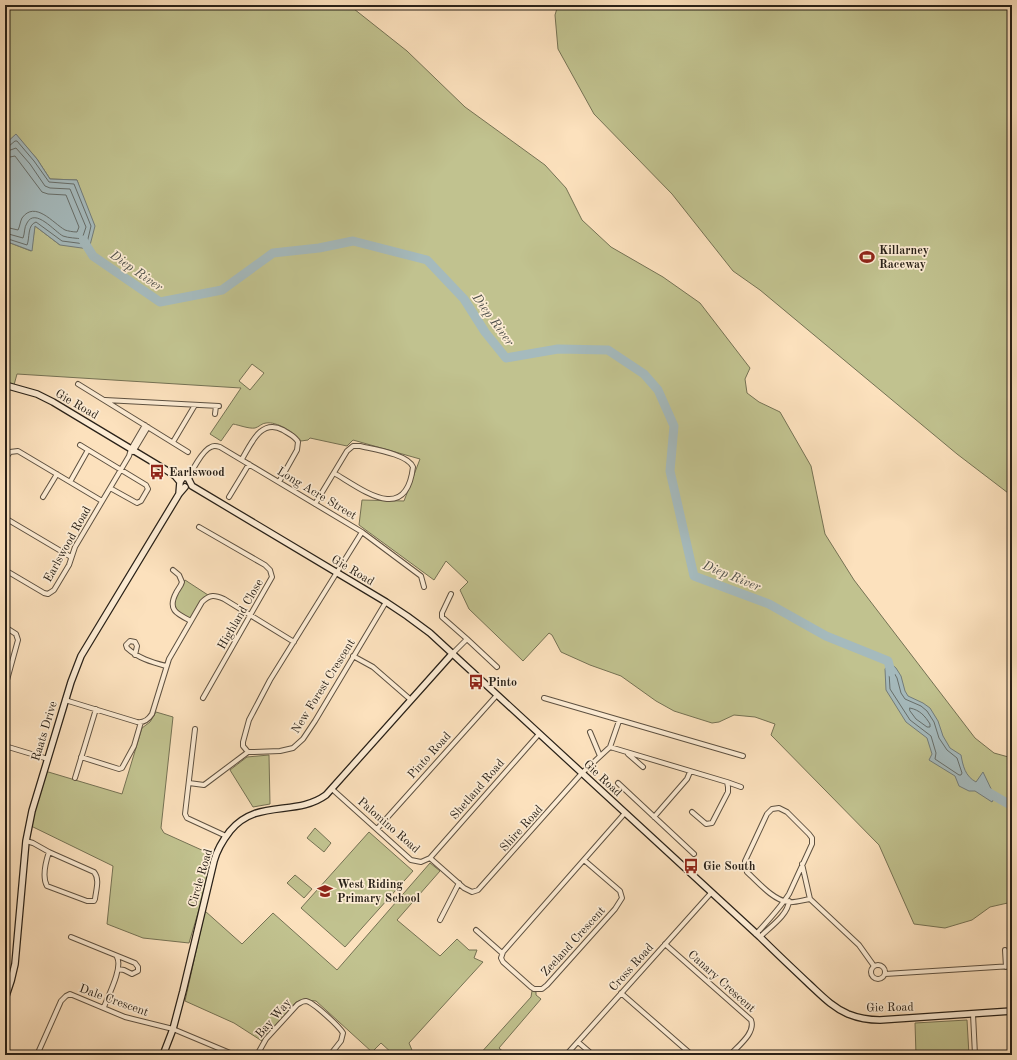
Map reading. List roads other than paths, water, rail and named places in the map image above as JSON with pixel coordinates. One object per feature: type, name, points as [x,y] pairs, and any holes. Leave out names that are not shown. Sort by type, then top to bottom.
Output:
[{"type":"street","points":[[78,384],[188,452]]},
{"type":"street","name":"Gie Road","points":[[5,385],[37,394],[53,402],[386,602],[417,623],[497,694],[828,1001],[841,1010],[861,1018],[880,1020],[1012,1011]]},
{"type":"street","points":[[104,400],[217,406],[215,414]]},
{"type":"street","points":[[118,409],[118,403],[126,400]]},
{"type":"street","points":[[172,442],[195,405]]},
{"type":"street","name":"Earlswood Road","points":[[5,570],[41,592],[48,594],[54,590],[69,565],[75,547],[147,426]]},
{"type":"street","points":[[242,459],[257,434],[265,428],[280,428],[298,442],[297,450],[279,482]]},
{"type":"street","points":[[80,445],[146,485],[148,490],[141,501],[136,503],[110,488]]},
{"type":"street","points":[[315,504],[348,449],[355,445],[402,457],[410,462],[413,467],[406,491],[401,496],[394,499],[375,497],[334,473]]},
{"type":"street","name":"Long Acre Street","points":[[186,481],[207,450],[213,446],[220,447],[362,532],[336,573]]},
{"type":"street","points":[[70,482],[88,450]]},
{"type":"street","name":"Earlswood Road","points":[[5,459],[10,452],[18,451],[102,501]]},
{"type":"street","points":[[229,497],[249,464]]},
{"type":"street","points":[[43,497],[57,474]]},
{"type":"street","name":"Raats Drive","points":[[5,999],[12,981],[26,841],[32,811],[74,673],[82,656],[186,481]]},
{"type":"street","points":[[5,518],[71,557]]},
{"type":"street","name":"Highland Close","points":[[199,527],[265,565],[270,570],[272,577],[203,698]]},
{"type":"street","points":[[362,532],[421,576],[424,587]]},
{"type":"street","points":[[173,570],[179,575],[182,582],[172,601],[173,608],[179,615],[191,621]]},
{"type":"street","points":[[189,783],[204,785],[248,752],[243,744],[250,720],[270,680],[336,573]]},
{"type":"street","points":[[451,594],[442,613],[442,617],[497,667]]},
{"type":"street","points":[[65,700],[141,722],[148,719],[152,714],[166,666],[202,602],[207,597],[217,596],[250,614],[294,642]]},
{"type":"street","name":"New Forest Crescent","points":[[248,752],[288,750],[303,739],[386,602]]},
{"type":"street","points":[[5,627],[13,632],[18,639],[5,683]]},
{"type":"street","points":[[452,654],[466,639]]},
{"type":"street","name":"Circle Road","points":[[163,1055],[173,1029],[183,991],[214,861],[226,836],[234,826],[248,816],[258,812],[310,804],[323,797],[332,789],[452,654]]},
{"type":"street","points":[[135,655],[144,660],[166,666]]},
{"type":"street","points":[[353,656],[374,667],[412,700]]},
{"type":"street","name":"Pinto Road","points":[[377,829],[497,694]]},
{"type":"street","points":[[544,698],[743,756]]},
{"type":"street","points":[[75,778],[96,709]]},
{"type":"street","points":[[619,721],[610,747],[741,787]]},
{"type":"street","points":[[81,757],[119,769],[122,768],[126,764],[134,746],[141,722]]},
{"type":"street","points":[[195,729],[185,814],[187,818],[226,836]]},
{"type":"street","points":[[590,732],[600,756]]},
{"type":"street","name":"Shetland Road","points":[[430,858],[539,734]]},
{"type":"street","points":[[5,746],[48,759]]},
{"type":"street","name":"Shire Road","points":[[472,892],[478,890],[582,773],[610,747]]},
{"type":"street","points":[[626,753],[644,767]]},
{"type":"street","points":[[654,817],[687,779],[690,772]]},
{"type":"street","points":[[692,812],[706,824],[712,823],[728,792],[727,782]]},
{"type":"street","points":[[618,783],[694,854]]},
{"type":"street","name":"Palomino Road","points":[[332,789],[411,860],[421,862],[430,858],[464,888],[472,892]]},
{"type":"street","points":[[758,935],[778,910],[784,901],[789,894],[812,844],[811,836],[787,812],[779,808],[772,809],[767,814],[744,866],[747,872],[770,893],[784,901],[790,903],[810,899]]},
{"type":"street","points":[[476,930],[502,953],[625,813]]},
{"type":"street","points":[[26,841],[34,843],[49,852],[91,870],[96,874],[97,879],[94,901],[87,901],[48,886],[45,881],[45,875],[49,852]]},
{"type":"street","name":"Zeeland Crescent","points":[[502,953],[502,960],[510,969],[532,988],[542,989],[615,909],[622,898],[620,891],[584,860]]},
{"type":"street","points":[[802,864],[810,899],[859,945],[874,966]]},
{"type":"street","points":[[440,920],[459,883]]},
{"type":"street","name":"Cross Road","points":[[566,1055],[711,893]]},
{"type":"street","points":[[758,935],[781,916],[790,903],[789,894]]},
{"type":"street","points":[[71,937],[135,964],[138,967],[138,971],[132,974],[118,969]]},
{"type":"street","name":"Canary Crescent","points":[[665,944],[751,1020],[752,1025],[750,1032],[730,1055]]},
{"type":"street","points":[[1005,950],[1006,967]]},
{"type":"street","points":[[104,1007],[118,969],[119,961],[117,957]]},
{"type":"street","points":[[874,966],[882,965],[885,969],[885,974]]},
{"type":"street","points":[[874,966],[872,970],[873,977],[880,979],[885,974],[1012,966]]},
{"type":"street","points":[[622,992],[692,1055]]},
{"type":"street","name":"Dale Crescent","points":[[36,1055],[61,1001],[70,994],[136,1020],[173,1029]]},
{"type":"street","name":"Bay Way","points":[[258,1055],[266,1039],[300,1002],[306,1001],[312,1004],[342,1031],[342,1041],[330,1055]]},
{"type":"street","points":[[973,1014],[975,1055]]},
{"type":"street","points":[[173,1029],[227,1053],[235,1055]]},
{"type":"street","points":[[578,1042],[593,1055]]},
{"type":"water","points":[[16,134],[37,159],[50,179],[77,180],[95,226],[89,249],[60,245],[35,226],[32,251],[5,241],[5,144]]},
{"type":"water","points":[[888,661],[896,668],[901,676],[908,696],[930,708],[938,721],[943,736],[950,748],[961,755],[964,767],[969,777],[976,782],[983,772],[995,797],[992,802],[975,791],[969,791],[959,786],[955,776],[929,760],[932,754],[927,738],[906,722],[886,690],[885,669]]},
{"type":"waterway","name":"Diep River","points":[[83,240],[93,256],[160,302],[222,290],[273,253],[319,248],[353,241],[427,260],[464,299],[485,332],[506,358],[558,349],[608,350],[644,374],[658,390],[674,426],[670,471],[694,576],[769,604],[826,636],[888,661],[891,672]]},
{"type":"waterway","name":"Diep River","points":[[986,791],[1012,806]]},
{"type":"place","name":"Killarney Raceway","points":[[867,257]]},
{"type":"place","name":"Earlswood","points":[[157,472]]},
{"type":"place","name":"Pinto","points":[[476,682]]},
{"type":"place","name":"Gie South","points":[[691,866]]},
{"type":"place","name":"West Riding Primary School","points":[[325,891]]}]
